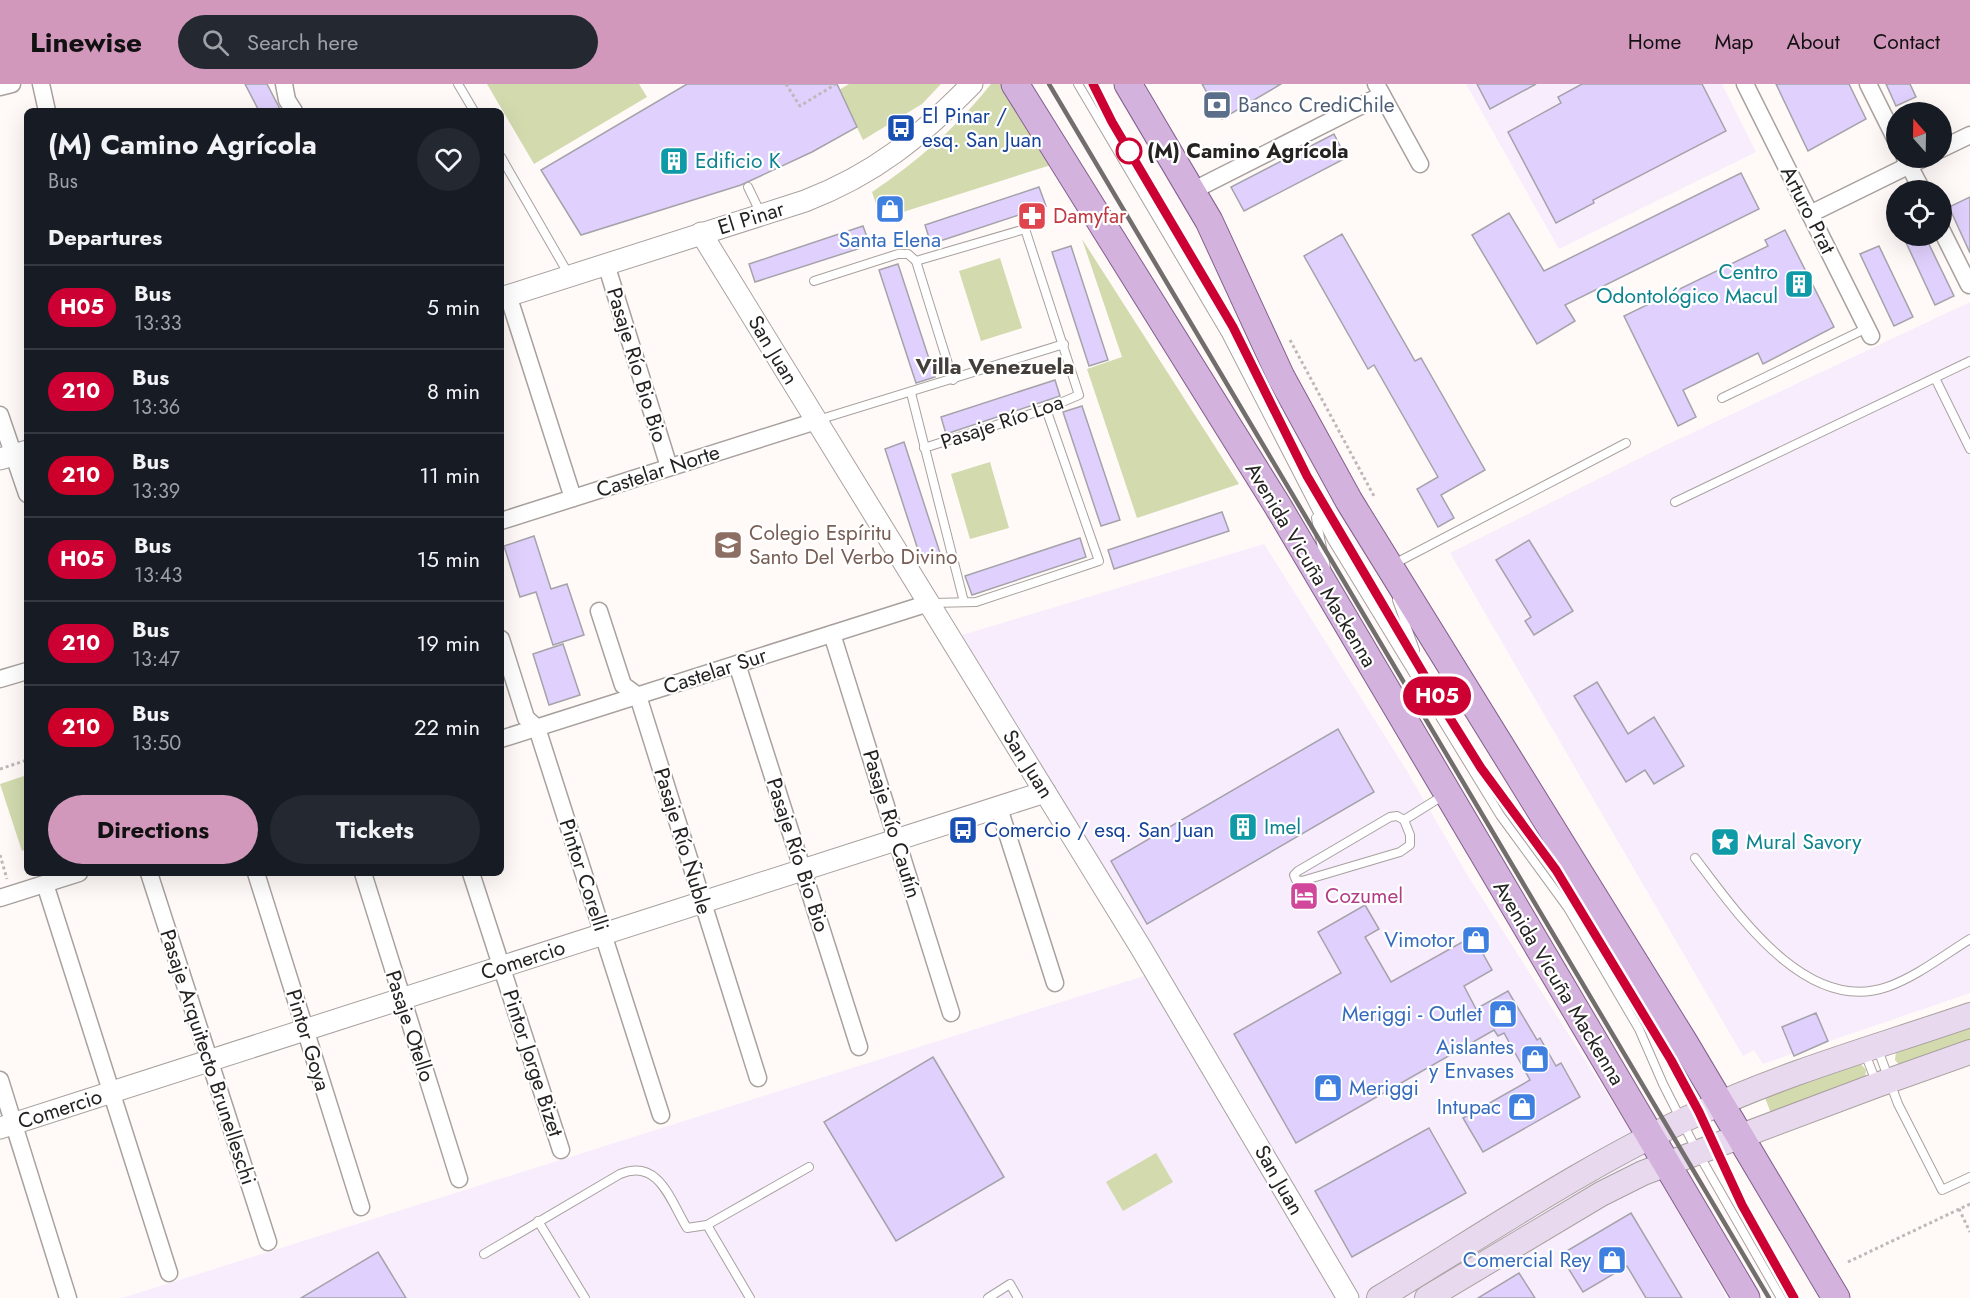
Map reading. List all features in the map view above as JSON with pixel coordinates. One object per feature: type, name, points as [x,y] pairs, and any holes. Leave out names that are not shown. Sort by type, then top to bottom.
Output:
[{"type":"main road","name":"Avenida Vicuña Mackenna","points":[[1015,84],[1279,508],[1746,1298]]},
{"type":"main road","points":[[1128,84],[1209,220],[1281,377],[1701,1112],[1742,1137],[1836,1298]]},
{"type":"main road","points":[[1379,1298],[1628,1148],[1701,1112],[1870,1048],[1970,1015]]},
{"type":"main road","points":[[1427,1298],[1601,1194],[1666,1165],[1883,1082],[1970,1052]]},
{"type":"street","points":[[0,87],[12,84]]},
{"type":"street","points":[[40,84],[46,108]]},
{"type":"street","points":[[284,84],[292,108]]},
{"type":"street","name":"El Pinar","points":[[504,296],[825,193],[876,167],[924,132],[972,84]]},
{"type":"street","name":"Arturo Prat","points":[[1745,84],[1869,332]]},
{"type":"street","points":[[1868,84],[1886,120]]},
{"type":"street","points":[[1192,191],[1379,89],[1420,164]]},
{"type":"street","points":[[1952,144],[1970,135]]},
{"type":"street","points":[[1810,214],[1897,168]]},
{"type":"street","name":"San Juan","points":[[701,233],[1046,792],[1348,1298]]},
{"type":"street","points":[[1950,246],[1969,285]]},
{"type":"street","name":"Pasaje Río Bio Bio","points":[[606,264],[669,467]]},
{"type":"street","points":[[504,296],[573,498]]},
{"type":"street","points":[[0,415],[24,485]]},
{"type":"street","name":"Castelar Norte","points":[[504,520],[816,421]]},
{"type":"street","name":"Castelar Sur","points":[[504,738],[929,603]]},
{"type":"street","name":"Pasaje Río Ñuble","points":[[599,611],[622,685],[638,696],[758,1078]]},
{"type":"street","name":"Pasaje Río Cautín","points":[[832,634],[951,1013]]},
{"type":"street","name":"Pintor Corelli","points":[[504,648],[526,718],[537,728],[661,1115]]},
{"type":"street","name":"Pasaje Río Bio Bio","points":[[737,664],[859,1047]]},
{"type":"street","points":[[0,679],[24,672]]},
{"type":"street","name":"Comercio","points":[[7,1126],[1046,792]]},
{"type":"street","points":[[999,807],[1055,983]]},
{"type":"street","points":[[0,898],[70,876]]},
{"type":"street","name":"Pasaje Arquitecto Brunelleschi","points":[[150,876],[268,1242]]},
{"type":"street","name":"Pintor Goya","points":[[257,876],[361,1207]]},
{"type":"street","name":"Pasaje Otello","points":[[364,876],[459,1179]]},
{"type":"street","name":"Pintor Jorge Bizet","points":[[472,876],[561,1150]]},
{"type":"street","points":[[45,884],[169,1273]]},
{"type":"street","points":[[0,1080],[7,1126],[68,1298]]},
{"type":"lane","points":[[459,84],[472,108]]},
{"type":"lane","points":[[1078,84],[1226,334],[1314,509],[1500,815],[1568,908],[1640,1029],[1701,1112],[1707,1150],[1742,1205],[1794,1298]]},
{"type":"lane","points":[[1093,84],[1112,122],[1233,327],[1307,476],[1422,671],[1481,768],[1571,893],[1701,1112],[1707,1150],[1781,1298]]},
{"type":"lane","points":[[504,162],[569,275]]},
{"type":"lane","points":[[748,187],[761,214]]},
{"type":"lane","points":[[816,421],[1064,344],[1025,230],[916,261]]},
{"type":"lane","points":[[814,281],[898,254],[908,254],[916,261],[952,380]]},
{"type":"lane","points":[[1722,398],[1869,332]]},
{"type":"lane","name":"Pasaje Río Loa","points":[[924,448],[1046,409],[1079,395],[1064,344]]},
{"type":"lane","points":[[1675,502],[1970,361]]},
{"type":"lane","points":[[1935,378],[1970,449]]},
{"type":"lane","points":[[911,393],[964,602]]},
{"type":"lane","points":[[929,603],[976,602],[1099,561],[1046,409]]},
{"type":"lane","points":[[1422,671],[1383,558],[1626,443]]},
{"type":"lane","points":[[1314,509],[1332,598]]},
{"type":"lane","points":[[1404,820],[1447,793]]},
{"type":"lane","points":[[1397,816],[1404,820],[1410,835],[1410,845],[1401,852],[1302,881],[1296,880],[1294,875],[1298,871],[1390,817],[1397,816]]},
{"type":"lane","points":[[1695,858],[1732,907],[1768,944],[1803,975],[1836,990],[1863,992],[1888,987],[1970,939]]},
{"type":"lane","points":[[1870,1048],[1883,1082],[1941,1190],[1970,1177]]},
{"type":"lane","points":[[1870,1048],[1883,1082]]},
{"type":"lane","points":[[484,1254],[633,1168],[646,1170],[657,1178],[687,1228],[707,1225],[809,1167]]},
{"type":"lane","points":[[538,1221],[585,1298]]},
{"type":"lane","points":[[707,1225],[750,1298]]},
{"type":"lane","points":[[987,1298],[1010,1284],[1018,1298]]},
{"type":"path","points":[[786,84],[800,106],[836,84]]},
{"type":"path","points":[[1289,339],[1379,506]]},
{"type":"path","points":[[0,769],[24,761]]},
{"type":"path","points":[[0,855],[8,879],[0,881]]},
{"type":"path","points":[[1848,1262],[1970,1204]]},
{"type":"path","points":[[1959,1209],[1970,1232]]},
{"type":"shaded area","points":[[1466,84],[1722,84],[1756,152],[1559,249]]},
{"type":"shaded area","points":[[1970,302],[1970,993],[1763,1064],[1754,1050],[1743,1056],[1450,553],[1662,447]]},
{"type":"shaded area","points":[[1264,544],[1407,771],[1468,876],[1643,1151],[1727,1298],[122,1298],[1160,971],[962,635]]},
{"type":"green space","points":[[487,84],[639,84],[647,97],[534,164],[504,113],[504,108],[501,108]]},
{"type":"green space","points":[[849,84],[941,84],[922,104],[863,140],[839,90]]},
{"type":"green space","points":[[991,84],[1006,84],[1051,165],[881,219],[872,192],[936,143]]},
{"type":"green space","points":[[1082,239],[1239,484],[1137,518],[1087,369],[1122,357]]},
{"type":"green space","points":[[1000,258],[1022,328],[981,341],[959,271]]},
{"type":"green space","points":[[990,462],[1009,528],[970,539],[951,474]]},
{"type":"green space","points":[[24,776],[24,850],[22,851],[0,784]]},
{"type":"green space","points":[[1970,1025],[1970,1044],[1900,1066],[1895,1060],[1896,1052]]},
{"type":"green space","points":[[1860,1063],[1866,1070],[1865,1079],[1772,1116],[1764,1095]]},
{"type":"green space","points":[[1156,1153],[1173,1182],[1123,1211],[1106,1182]]},
{"type":"building","points":[[245,84],[267,84],[279,108],[257,108]]},
{"type":"building","name":"Edificio K","points":[[687,84],[837,84],[857,127],[812,152],[741,185],[581,235],[541,170]]},
{"type":"building","points":[[1202,84],[1281,84],[1222,119]]},
{"type":"building","points":[[1477,84],[1536,84],[1490,109]]},
{"type":"building","points":[[1582,84],[1702,84],[1726,131],[1593,200],[1594,203],[1556,223],[1508,132],[1561,103],[1558,97]]},
{"type":"building","points":[[1776,84],[1849,84],[1866,119],[1808,151]]},
{"type":"building","points":[[1886,84],[1910,84],[1916,97],[1905,102],[1894,102]]},
{"type":"building","points":[[1334,134],[1346,158],[1244,211],[1231,187]]},
{"type":"building","points":[[1741,173],[1759,209],[1565,305],[1575,321],[1537,344],[1472,235],[1509,213],[1544,271]]},
{"type":"building","points":[[1039,187],[1046,206],[931,244],[925,225]]},
{"type":"building","points":[[1970,197],[1970,253],[1952,214],[1952,206]]},
{"type":"building","points":[[863,226],[870,245],[755,282],[749,264]]},
{"type":"building","points":[[1785,230],[1834,327],[1763,364],[1758,353],[1683,390],[1696,417],[1678,426],[1624,316],[1768,246],[1765,240]]},
{"type":"building","points":[[1342,234],[1415,361],[1421,358],[1485,470],[1441,495],[1454,518],[1438,527],[1417,489],[1438,477],[1374,365],[1368,369],[1304,256]]},
{"type":"building","points":[[1071,246],[1108,360],[1089,366],[1052,252]]},
{"type":"building","points":[[1879,246],[1913,317],[1894,326],[1860,254]]},
{"type":"building","points":[[1908,246],[1930,246],[1954,296],[1935,305]]},
{"type":"building","points":[[898,264],[935,377],[916,383],[879,270]]},
{"type":"building","points":[[1055,380],[1060,396],[946,434],[941,417]]},
{"type":"building","points":[[1082,406],[1120,520],[1101,526],[1063,412]]},
{"type":"building","points":[[904,442],[941,556],[922,562],[885,449]]},
{"type":"building","points":[[1222,512],[1229,531],[1114,569],[1108,550]]},
{"type":"building","points":[[534,536],[551,589],[567,584],[584,635],[553,645],[536,592],[520,597],[504,546]]},
{"type":"building","points":[[1080,538],[1086,557],[972,595],[965,576]]},
{"type":"building","points":[[1529,540],[1573,611],[1534,635],[1525,621],[1531,617],[1496,560]]},
{"type":"building","points":[[563,644],[580,695],[549,705],[533,654]]},
{"type":"building","points":[[1597,682],[1628,734],[1654,717],[1684,766],[1654,784],[1645,770],[1626,782],[1574,696]]},
{"type":"building","name":"Imel","points":[[1338,729],[1374,792],[1147,924],[1111,861]]},
{"type":"building","name":"Meriggi","points":[[1365,905],[1379,929],[1365,937],[1391,982],[1473,936],[1492,970],[1464,986],[1476,1009],[1508,991],[1537,1040],[1540,1038],[1556,1066],[1561,1063],[1580,1097],[1483,1152],[1463,1118],[1530,1080],[1504,1033],[1498,1036],[1494,1030],[1296,1143],[1234,1034],[1341,973],[1318,932]]},
{"type":"building","points":[[1816,1013],[1828,1041],[1794,1056],[1782,1027]]},
{"type":"building","points":[[933,1057],[1004,1177],[896,1241],[824,1122]]},
{"type":"building","points":[[1429,1128],[1466,1193],[1352,1257],[1315,1191]]},
{"type":"building","name":"Comercial Rey","points":[[1631,1213],[1682,1298],[1646,1298],[1627,1266],[1583,1292],[1560,1255]]},
{"type":"building","points":[[378,1252],[406,1298],[301,1298]]},
{"type":"building","points":[[1519,1273],[1535,1298],[1478,1298]]},
{"type":"railway","points":[[1049,84],[1769,1298]]},
{"type":"bus line","name":"H05","points":[[1093,84],[1100,102],[1233,327],[1307,476],[1446,712],[1481,768],[1556,870],[1688,1089],[1742,1205],[1794,1298]]},
{"type":"place","name":"Banco CrediChile","points":[[1217,105]]},
{"type":"place","name":"El Pinar / esq. San Juan","points":[[901,128]]},
{"type":"place","name":"(M) Camino Agrícola","points":[[1129,151]]},
{"type":"place","name":"Edificio K","points":[[674,161]]},
{"type":"place","name":"Santa Elena","points":[[890,209]]},
{"type":"place","name":"Damyfar","points":[[1032,216]]},
{"type":"place","name":"Centro Odontológico Macul","points":[[1799,284]]},
{"type":"place","name":"Colegio Espíritu Santo Del Verbo Divino","points":[[728,545]]},
{"type":"place","name":"Imel","points":[[1243,827]]},
{"type":"place","name":"Comercio / esq. San Juan","points":[[963,830]]},
{"type":"place","name":"Mural Savory","points":[[1725,842]]},
{"type":"place","name":"Cozumel","points":[[1304,896]]},
{"type":"place","name":"Vimotor","points":[[1476,940]]},
{"type":"place","name":"Meriggi - Outlet","points":[[1503,1014]]},
{"type":"place","name":"Aislantes y Envases","points":[[1535,1059]]},
{"type":"place","name":"Meriggi","points":[[1328,1088]]},
{"type":"place","name":"Intupac","points":[[1522,1107]]},
{"type":"place","name":"Comercial Rey","points":[[1612,1260]]},
{"type":"district","name":"Villa Venezuela","points":[[995,366]]}]
